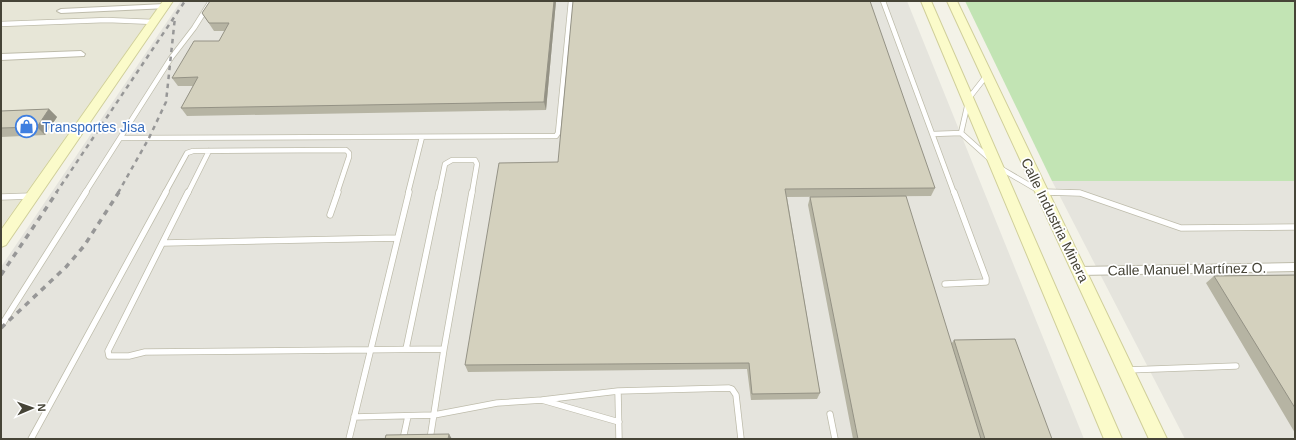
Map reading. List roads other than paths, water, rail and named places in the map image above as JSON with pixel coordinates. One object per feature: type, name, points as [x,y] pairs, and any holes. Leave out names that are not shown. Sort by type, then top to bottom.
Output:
[{"type":"main road","name":"Calle Industria Minera","points":[[926,1],[969,98],[1113,439]]},
{"type":"main road","name":"Calle Industria Minera","points":[[952,1],[1041,192],[1080,270],[1158,439]]},
{"type":"main road","points":[[1,241],[167,4]]},
{"type":"street","points":[[61,11],[167,4]]},
{"type":"street","points":[[1,57],[81,54]]},
{"type":"street","name":"Calle Manuel Martínez O.","points":[[1080,270],[1295,267]]},
{"type":"lane","points":[[1,326],[122,138],[171,58],[194,28],[211,1]]},
{"type":"lane","points":[[122,138],[553,136],[558,134],[570,1]]},
{"type":"lane","points":[[883,1],[986,278],[986,282],[982,283],[945,284]]},
{"type":"lane","points":[[1,24],[107,20],[154,22]]},
{"type":"lane","points":[[961,133],[969,98],[987,75]]},
{"type":"lane","points":[[933,134],[961,133],[998,167],[1041,192],[1080,193],[1181,228],[1295,227]]},
{"type":"lane","points":[[348,439],[422,137]]},
{"type":"lane","points":[[31,439],[186,155],[193,151],[346,150],[349,153],[349,157],[330,215]]},
{"type":"lane","points":[[209,151],[164,243],[107,353],[112,356],[129,356],[145,352],[444,349]]},
{"type":"lane","points":[[406,349],[445,164],[452,160],[473,160],[477,162],[477,164],[444,349],[430,439]]},
{"type":"lane","points":[[1,197],[33,196]]},
{"type":"lane","points":[[164,243],[397,238]]},
{"type":"lane","points":[[1125,370],[1236,366]]},
{"type":"lane","points":[[354,417],[434,415],[498,403],[542,400],[618,391],[732,389],[736,395],[742,439]]},
{"type":"lane","points":[[618,391],[619,439]]},
{"type":"lane","points":[[542,400],[619,422]]},
{"type":"lane","points":[[830,414],[835,439]]},
{"type":"lane","points":[[403,439],[408,416]]},
{"type":"railway","points":[[56,193],[185,1]]},
{"type":"railway","points":[[118,193],[149,138],[166,102],[175,17]]},
{"type":"railway","points":[[1,275],[57,192]]},
{"type":"railway","points":[[1,328],[66,267],[84,246],[119,192]]},
{"type":"place","name":"Transportes Jisa","points":[[26,127]]}]
